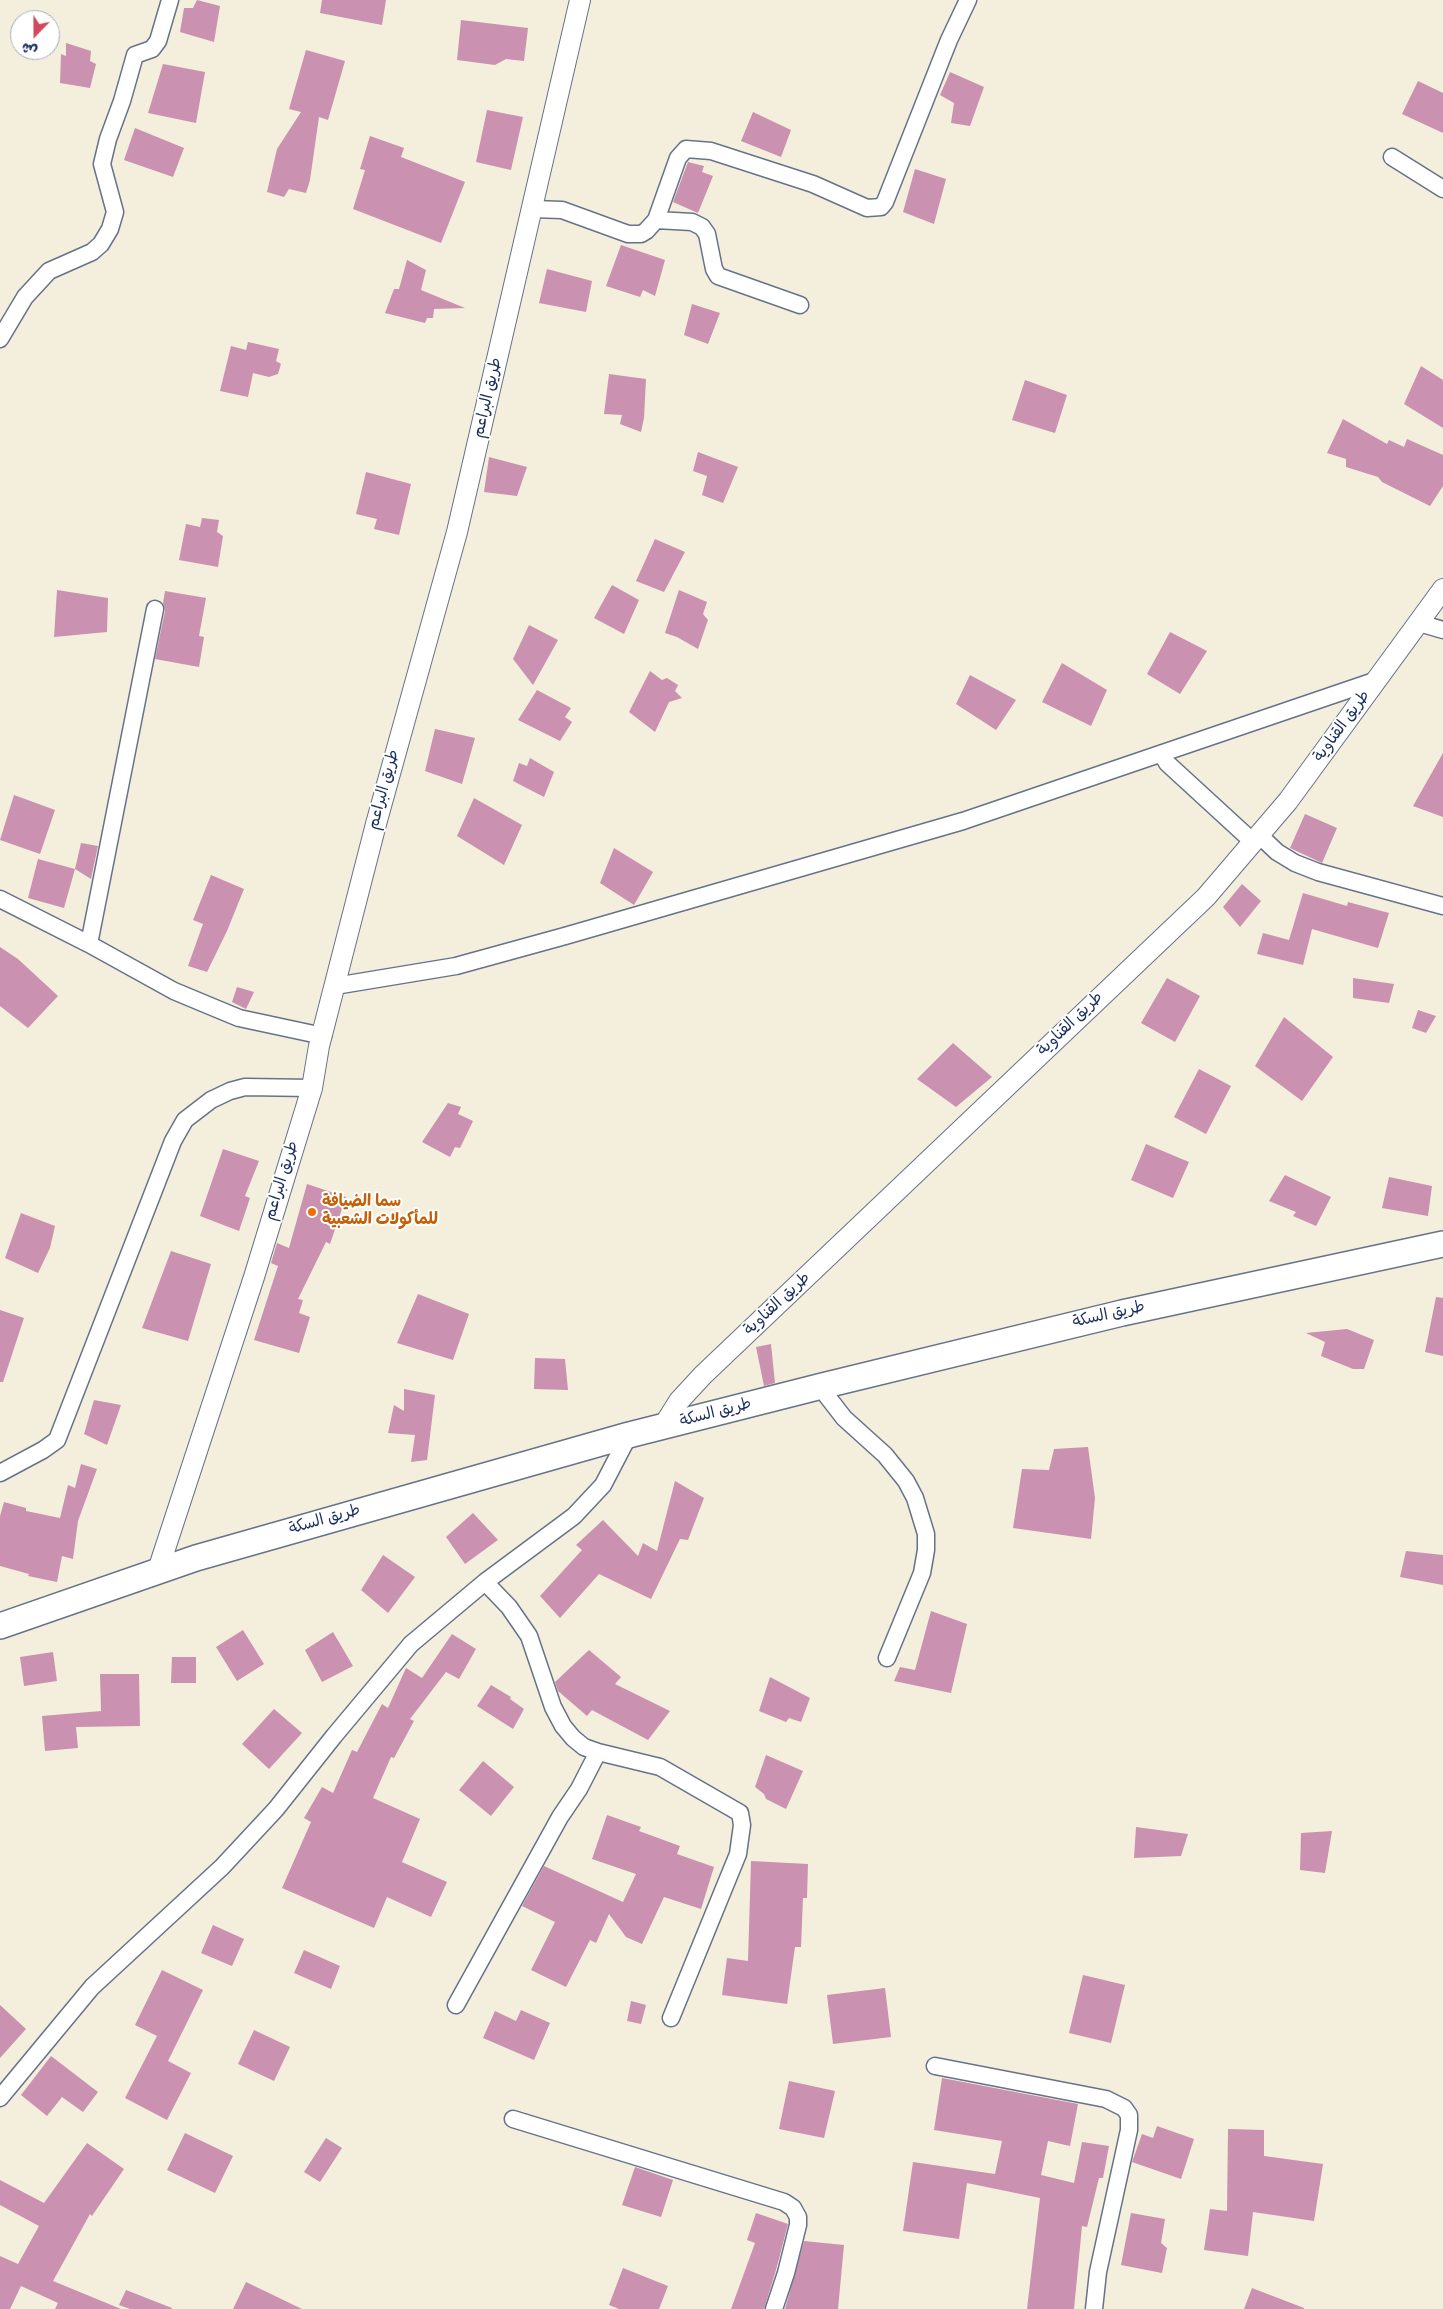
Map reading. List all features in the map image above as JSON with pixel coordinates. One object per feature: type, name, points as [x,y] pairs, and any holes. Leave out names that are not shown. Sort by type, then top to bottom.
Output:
[{"type":"main road","name":"طريق السكة","points":[[0,1626],[158,1570],[629,1435],[1122,1313],[1443,1244]]},
{"type":"street","points":[[0,339],[25,297],[49,271],[92,252],[101,244],[110,229],[115,212],[102,164],[108,139],[122,101],[135,55],[152,49],[158,41],[170,0]]},
{"type":"street","name":"طريق البراعم","points":[[158,1570],[254,1278],[312,1088],[319,1046],[376,824],[457,532],[580,0]]},
{"type":"street","points":[[533,209],[562,210],[628,234],[641,234],[656,220],[678,158],[686,149],[711,151],[813,184],[867,208],[881,207],[885,202],[949,40],[968,0]]},
{"type":"street","points":[[1392,157],[1443,190]]},
{"type":"street","points":[[656,220],[680,220],[702,227],[707,234],[714,268],[718,276],[724,280],[800,305]]},
{"type":"street","name":"طريق القناوية","points":[[662,1428],[679,1401],[703,1374],[1206,897],[1288,800],[1443,589]]},
{"type":"street","points":[[89,944],[155,609]]},
{"type":"street","points":[[1419,622],[1443,630]]},
{"type":"street","points":[[335,986],[456,966],[963,821],[1377,680]]},
{"type":"street","points":[[1162,754],[1167,763],[1255,838],[1295,863],[1318,872],[1443,906]]},
{"type":"street","points":[[0,899],[89,944],[174,991],[239,1018],[323,1036]]},
{"type":"street","points":[[0,1473],[43,1450],[57,1440],[64,1427],[169,1150],[185,1120],[211,1100],[230,1091],[245,1087],[312,1088]]},
{"type":"street","points":[[822,1386],[826,1396],[844,1418],[885,1455],[906,1481],[915,1498],[926,1534],[926,1550],[922,1572],[887,1658]]},
{"type":"street","points":[[0,2098],[92,1988],[222,1867],[276,1810],[334,1736],[411,1644],[485,1582],[574,1516],[603,1485],[629,1435]]},
{"type":"street","points":[[485,1582],[508,1607],[529,1636],[553,1707],[562,1726],[573,1738],[584,1747],[598,1752],[660,1767],[740,1813],[742,1825],[738,1854],[671,2018]]},
{"type":"street","points":[[456,2005],[560,1817],[579,1790],[598,1752]]},
{"type":"street","points":[[935,2066],[1106,2099],[1124,2108],[1129,2115],[1129,2130],[1098,2272],[1094,2309]]},
{"type":"street","points":[[513,2119],[784,2202],[793,2208],[798,2217],[798,2225],[786,2274],[774,2309]]},
{"type":"building","points":[[197,0],[220,6],[214,42],[180,32],[184,8],[193,8]]},
{"type":"building","points":[[322,0],[386,0],[382,25],[320,13]]},
{"type":"building","points":[[461,20],[528,28],[524,61],[506,59],[495,65],[457,60]]},
{"type":"building","points":[[66,43],[91,51],[90,61],[96,64],[90,88],[60,83],[61,54],[66,56]]},
{"type":"building","points":[[306,50],[345,61],[328,120],[319,117],[310,180],[306,193],[289,189],[284,197],[267,192],[277,149],[301,112],[289,109]]},
{"type":"building","points":[[163,64],[205,72],[196,123],[148,113]]},
{"type":"building","points":[[950,72],[984,87],[970,126],[951,123],[954,103],[940,95]]},
{"type":"building","points":[[1418,81],[1443,93],[1443,133],[1402,114]]},
{"type":"building","points":[[487,110],[523,117],[511,170],[476,162]]},
{"type":"building","points":[[753,112],[791,130],[781,157],[741,141]]},
{"type":"building","points":[[135,128],[184,148],[173,177],[124,160]]},
{"type":"building","points":[[370,136],[404,148],[401,157],[465,182],[441,243],[353,209],[365,170],[360,169]]},
{"type":"building","points":[[688,162],[704,166],[702,172],[713,176],[698,213],[673,202]]},
{"type":"building","points":[[915,169],[946,179],[934,224],[903,212]]},
{"type":"building","points":[[621,245],[665,260],[655,296],[643,290],[640,297],[606,286]]},
{"type":"building","points":[[407,260],[426,270],[421,290],[465,308],[434,309],[433,318],[427,318],[425,323],[385,313],[394,289],[399,289]]},
{"type":"building","points":[[547,269],[592,281],[586,312],[539,303]]},
{"type":"building","points":[[692,304],[720,313],[708,344],[684,335]]},
{"type":"building","points":[[248,342],[279,349],[276,361],[281,364],[278,374],[269,377],[253,373],[248,397],[220,391],[231,346],[246,350]]},
{"type":"building","points":[[1421,366],[1443,380],[1443,428],[1404,404]]},
{"type":"building","points":[[609,374],[646,379],[644,418],[641,432],[620,424],[622,415],[604,414]]},
{"type":"building","points":[[1025,380],[1067,395],[1055,433],[1012,420]]},
{"type":"building","points":[[1343,419],[1387,444],[1389,440],[1404,447],[1407,439],[1443,455],[1443,486],[1430,506],[1382,482],[1378,477],[1346,467],[1346,459],[1327,453]]},
{"type":"building","points":[[698,452],[738,467],[723,503],[702,495],[707,476],[693,471]]},
{"type":"building","points":[[489,457],[527,467],[517,496],[484,492]]},
{"type":"building","points":[[366,472],[411,484],[399,535],[374,529],[377,519],[356,514]]},
{"type":"building","points":[[202,518],[219,520],[217,532],[223,536],[218,567],[179,560],[186,524],[200,527]]},
{"type":"building","points":[[655,539],[685,552],[664,592],[636,581]]},
{"type":"building","points":[[612,585],[639,600],[624,634],[594,618]]},
{"type":"building","points":[[57,590],[108,598],[107,632],[54,637]]},
{"type":"building","points":[[679,590],[707,602],[703,614],[708,620],[698,649],[677,637],[665,633]]},
{"type":"building","points":[[165,591],[206,598],[199,636],[204,637],[199,667],[155,659],[165,611],[163,603]]},
{"type":"building","points":[[529,625],[558,640],[533,685],[513,659]]},
{"type":"building","points":[[1170,632],[1207,651],[1180,694],[1147,674]]},
{"type":"building","points":[[1062,663],[1107,690],[1091,726],[1042,702]]},
{"type":"building","points":[[650,671],[662,680],[667,678],[678,685],[675,691],[682,698],[669,702],[655,732],[629,712]]},
{"type":"building","points":[[970,675],[1016,700],[996,730],[956,704]]},
{"type":"building","points":[[537,690],[571,708],[565,717],[572,722],[560,741],[518,720]]},
{"type":"building","points":[[435,729],[475,738],[462,784],[425,771]]},
{"type":"building","points":[[1443,753],[1443,817],[1413,806]]},
{"type":"building","points":[[530,758],[554,772],[544,797],[513,781],[519,763],[527,766]]},
{"type":"building","points":[[14,795],[55,810],[40,854],[0,840]]},
{"type":"building","points":[[474,798],[522,825],[504,865],[457,836]]},
{"type":"building","points":[[1305,814],[1337,828],[1322,863],[1290,848]]},
{"type":"building","points":[[81,843],[98,846],[91,879],[75,869]]},
{"type":"building","points":[[614,848],[653,872],[634,905],[600,883]]},
{"type":"building","points":[[38,859],[75,869],[64,908],[28,898]]},
{"type":"building","points":[[211,875],[244,889],[227,931],[207,972],[188,966],[203,924],[193,920]]},
{"type":"building","points":[[1242,884],[1261,901],[1240,927],[1223,907]]},
{"type":"building","points":[[1303,893],[1347,906],[1348,902],[1389,913],[1378,948],[1312,929],[1303,965],[1257,954],[1263,933],[1289,940]]},
{"type":"building","points":[[0,947],[18,959],[58,996],[28,1028],[0,1006]]},
{"type":"building","points":[[1167,978],[1200,996],[1175,1042],[1141,1023]]},
{"type":"building","points":[[1353,978],[1394,984],[1389,1003],[1353,998]]},
{"type":"building","points":[[237,987],[254,992],[246,1009],[232,1002]]},
{"type":"building","points":[[1418,1010],[1436,1016],[1426,1033],[1412,1028]]},
{"type":"building","points":[[1284,1017],[1333,1057],[1302,1101],[1255,1066]]},
{"type":"building","points":[[953,1043],[992,1077],[956,1107],[917,1079]]},
{"type":"building","points":[[1199,1069],[1231,1086],[1206,1134],[1174,1117]]},
{"type":"building","points":[[448,1103],[461,1107],[458,1114],[473,1121],[460,1148],[455,1147],[450,1157],[422,1142]]},
{"type":"building","points":[[1146,1144],[1189,1162],[1173,1198],[1131,1180]]},
{"type":"building","points":[[223,1149],[259,1161],[245,1196],[250,1198],[239,1231],[200,1216]]},
{"type":"building","points":[[1285,1175],[1331,1197],[1316,1226],[1293,1216],[1296,1212],[1269,1201]]},
{"type":"building","points":[[1389,1177],[1432,1186],[1428,1216],[1382,1208]]},
{"type":"building","points":[[307,1184],[346,1197],[330,1244],[326,1242],[298,1299],[303,1300],[299,1313],[310,1317],[299,1353],[254,1340],[278,1266],[271,1263],[277,1243],[289,1248]]},
{"type":"building","points":[[21,1213],[55,1226],[50,1248],[38,1273],[5,1258]]},
{"type":"building","points":[[171,1251],[211,1264],[188,1341],[142,1328]]},
{"type":"building","points":[[418,1294],[469,1314],[453,1360],[397,1343]]},
{"type":"building","points":[[1436,1297],[1443,1298],[1443,1356],[1425,1352]]},
{"type":"building","points":[[0,1310],[24,1318],[3,1382],[0,1382]]},
{"type":"building","points":[[1347,1329],[1374,1340],[1364,1369],[1353,1369],[1321,1356],[1325,1342],[1306,1333]]},
{"type":"building","points":[[771,1344],[775,1383],[764,1386],[756,1347]]},
{"type":"building","points":[[535,1358],[565,1359],[568,1390],[534,1389]]},
{"type":"building","points":[[404,1389],[435,1395],[427,1460],[411,1462],[415,1435],[388,1433],[394,1405],[404,1411]]},
{"type":"building","points":[[94,1400],[121,1405],[107,1445],[84,1434]]},
{"type":"building","points":[[1088,1447],[1095,1498],[1091,1539],[1013,1528],[1022,1469],[1049,1470],[1054,1449]]},
{"type":"building","points":[[81,1464],[97,1469],[78,1521],[73,1559],[62,1556],[57,1582],[28,1576],[29,1574],[0,1566],[0,1516],[4,1502],[26,1508],[26,1511],[60,1518],[68,1485],[75,1488]]},
{"type":"building","points":[[675,1481],[704,1498],[688,1540],[680,1539],[651,1599],[599,1574],[560,1618],[540,1596],[582,1550],[576,1545],[603,1520],[638,1556],[643,1543],[657,1551]]},
{"type":"building","points":[[473,1513],[498,1540],[465,1564],[446,1537]]},
{"type":"building","points":[[1406,1551],[1443,1555],[1443,1585],[1400,1577]]},
{"type":"building","points":[[383,1555],[415,1577],[388,1613],[361,1590]]},
{"type":"building","points":[[931,1611],[967,1624],[951,1693],[894,1681],[900,1667],[915,1670]]},
{"type":"building","points":[[243,1630],[264,1664],[237,1681],[216,1647]]},
{"type":"building","points":[[333,1632],[353,1666],[322,1682],[305,1650]]},
{"type":"building","points":[[452,1634],[476,1649],[459,1679],[446,1672],[410,1719],[414,1721],[394,1758],[391,1757],[373,1798],[420,1819],[402,1862],[447,1882],[431,1917],[387,1897],[374,1928],[282,1888],[311,1822],[304,1818],[322,1787],[333,1793],[352,1750],[357,1752],[382,1704],[388,1708],[406,1668],[422,1678]]},
{"type":"building","points":[[589,1650],[621,1677],[615,1684],[670,1711],[648,1740],[592,1710],[587,1716],[558,1691],[555,1682]]},
{"type":"building","points":[[53,1652],[57,1681],[24,1686],[20,1657]]},
{"type":"building","points":[[172,1657],[196,1657],[196,1683],[171,1683]]},
{"type":"building","points":[[100,1674],[139,1674],[140,1726],[76,1727],[78,1748],[45,1751],[42,1716],[101,1711]]},
{"type":"building","points":[[770,1677],[810,1698],[801,1722],[789,1718],[786,1722],[759,1711]]},
{"type":"building","points":[[491,1685],[511,1697],[510,1699],[524,1709],[513,1729],[477,1706]]},
{"type":"building","points":[[274,1709],[302,1733],[269,1769],[242,1744]]},
{"type":"building","points":[[766,1755],[803,1771],[786,1809],[766,1799],[764,1794],[755,1787]]},
{"type":"building","points":[[483,1761],[514,1787],[491,1816],[459,1790]]},
{"type":"building","points":[[607,1815],[641,1827],[639,1831],[680,1846],[677,1854],[714,1867],[701,1909],[664,1897],[642,1944],[626,1937],[609,1914],[596,1943],[590,1940],[566,1987],[531,1970],[555,1922],[522,1906],[544,1866],[623,1902],[636,1874],[592,1859]]},
{"type":"building","points":[[1136,1827],[1188,1834],[1181,1856],[1134,1858]]},
{"type":"building","points":[[1332,1831],[1325,1873],[1300,1870],[1301,1833]]},
{"type":"building","points":[[751,1861],[808,1864],[807,1898],[803,1898],[801,1947],[795,1947],[787,2004],[722,1995],[727,1958],[748,1961]]},
{"type":"building","points":[[213,1925],[244,1939],[232,1966],[201,1953]]},
{"type":"building","points":[[304,1950],[340,1966],[331,1989],[294,1973]]},
{"type":"building","points":[[162,1970],[203,1990],[168,2061],[191,2073],[167,2120],[125,2098],[157,2036],[135,2025]]},
{"type":"building","points":[[1083,1975],[1125,1985],[1111,2043],[1069,2033]]},
{"type":"building","points":[[885,1988],[891,2037],[833,2044],[827,1995]]},
{"type":"building","points":[[631,2001],[646,2005],[641,2024],[627,2021]]},
{"type":"building","points":[[0,2005],[26,2029],[0,2058]]},
{"type":"building","points":[[521,2010],[550,2023],[534,2060],[483,2038],[495,2011],[516,2021]]},
{"type":"building","points":[[254,2030],[290,2047],[274,2081],[238,2064]]},
{"type":"building","points":[[51,2056],[98,2092],[83,2112],[62,2097],[47,2116],[21,2095]]},
{"type":"building","points":[[942,2078],[1078,2104],[1070,2146],[1048,2141],[1041,2175],[1074,2183],[1082,2142],[1109,2146],[1103,2178],[1099,2178],[1087,2227],[1082,2226],[1074,2309],[1027,2309],[1040,2198],[967,2183],[959,2239],[903,2231],[913,2162],[995,2174],[1002,2141],[934,2130]]},
{"type":"building","points":[[789,2081],[835,2091],[824,2138],[779,2129]]},
{"type":"building","points":[[1157,2126],[1194,2139],[1181,2179],[1132,2162],[1142,2134],[1153,2138]]},
{"type":"building","points":[[1228,2129],[1264,2130],[1264,2156],[1323,2164],[1314,2221],[1253,2212],[1248,2256],[1204,2250],[1210,2209],[1227,2211]]},
{"type":"building","points":[[185,2133],[233,2156],[215,2193],[167,2170]]},
{"type":"building","points":[[326,2138],[342,2148],[320,2182],[304,2172]]},
{"type":"building","points":[[87,2143],[124,2169],[92,2216],[90,2214],[53,2281],[121,2309],[55,2309],[58,2303],[21,2286],[10,2309],[0,2309],[0,2256],[18,2264],[39,2226],[0,2205],[0,2180],[44,2203]]},
{"type":"building","points":[[635,2167],[673,2180],[661,2217],[622,2205]]},
{"type":"building","points":[[756,2213],[788,2224],[764,2309],[731,2309],[755,2243],[747,2240]]},
{"type":"building","points":[[1131,2213],[1165,2219],[1161,2243],[1167,2248],[1162,2273],[1121,2265]]},
{"type":"building","points":[[804,2241],[844,2245],[838,2309],[785,2309]]},
{"type":"building","points":[[623,2268],[668,2286],[659,2309],[619,2309],[609,2305]]},
{"type":"building","points":[[246,2282],[302,2309],[233,2309]]},
{"type":"building","points":[[1252,2288],[1304,2308],[1304,2309],[1244,2309]]},
{"type":"building","points":[[126,2290],[172,2309],[130,2309],[119,2305]]},
{"type":"place","name":"سما الضيافة للمأكولات الشعبية","points":[[312,1212]]}]
